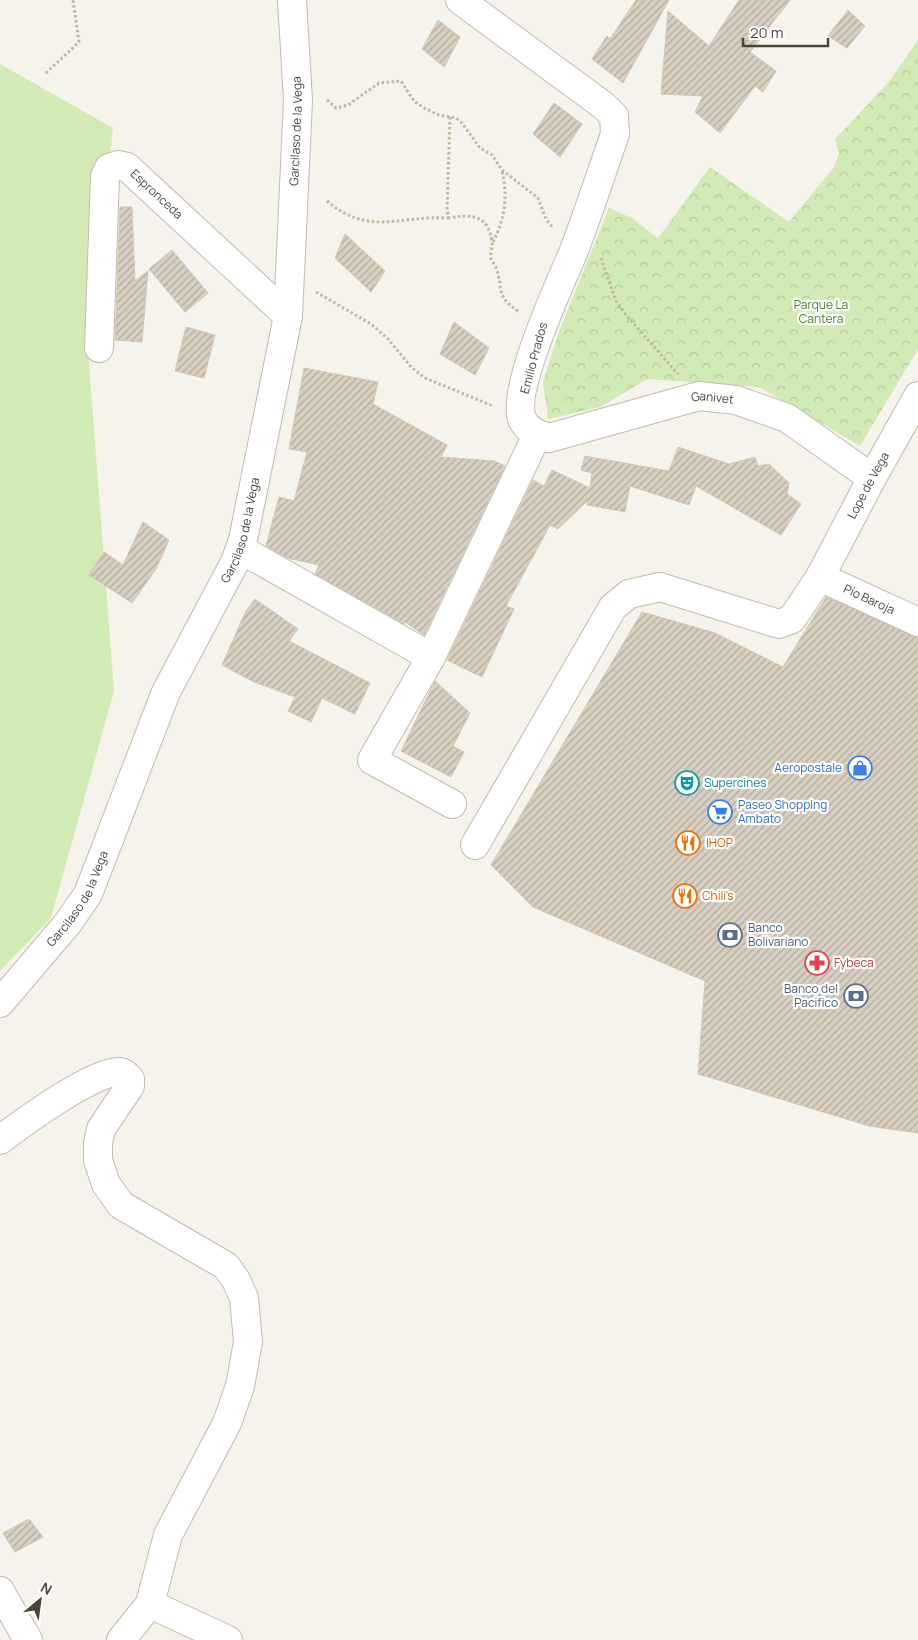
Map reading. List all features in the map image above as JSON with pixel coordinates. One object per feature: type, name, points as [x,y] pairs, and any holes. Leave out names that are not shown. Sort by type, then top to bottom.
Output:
[{"type":"street","name":"Garcilaso de la Vega","points":[[0,1003],[68,923],[88,894],[166,692],[236,562],[288,316],[298,100],[292,0]]},
{"type":"street","name":"Emilio Prados","points":[[452,804],[372,760],[431,657],[529,426],[523,389],[541,327],[586,215],[615,134],[614,116],[604,106],[460,0]]},
{"type":"street","name":"Espronceda","points":[[99,348],[105,176],[109,168],[118,165],[127,167],[288,316]]},
{"type":"street","name":"Ganivet","points":[[529,426],[549,438],[699,396],[736,400],[787,418],[872,478]]},
{"type":"street","name":"Lope de Vega","points":[[476,846],[613,607],[629,594],[660,588],[778,624],[792,618],[820,577],[918,396]]},
{"type":"street","points":[[240,548],[431,657]]},
{"type":"street","name":"Pío Baroja","points":[[820,577],[918,622]]},
{"type":"street","points":[[0,1140],[28,1118],[89,1082],[118,1072],[125,1074],[130,1079],[130,1086],[101,1129],[98,1143],[98,1160],[106,1184],[121,1205],[226,1266],[236,1280],[244,1298],[248,1342],[240,1386],[227,1423],[168,1535],[150,1604],[121,1640]]},
{"type":"street","points":[[0,1591],[28,1640]]},
{"type":"street","points":[[150,1604],[228,1640]]},
{"type":"path","points":[[46,72],[79,42],[73,0]]},
{"type":"path","points":[[325,98],[336,108],[348,105],[378,83],[401,81],[419,105],[439,115],[456,118],[462,123],[480,148],[492,155],[502,170],[538,198],[546,219]]},
{"type":"path","points":[[448,218],[450,117]]},
{"type":"path","points":[[502,170],[506,205],[492,243],[491,258],[497,268],[499,292],[512,308]]},
{"type":"path","points":[[327,201],[343,214],[360,220],[384,223],[427,217],[448,218],[468,215],[479,218],[487,228],[492,243]]},
{"type":"path","points":[[586,215],[616,301],[626,315],[699,396]]},
{"type":"path","points":[[291,278],[371,324],[388,339],[412,368],[425,378],[529,426]]},
{"type":"green space","name":"Parque La Cantera","points":[[918,40],[918,349],[860,446],[759,387],[648,379],[600,407],[548,419],[543,382],[558,334],[609,208],[632,218],[658,238],[710,167],[789,222],[834,167],[839,154],[835,139],[888,83]]},
{"type":"green space","points":[[0,64],[113,128],[88,351],[114,691],[51,918],[0,971]]},
{"type":"building","points":[[636,0],[669,0],[623,83],[592,59],[607,36],[610,39]]},
{"type":"building","points":[[739,0],[790,0],[750,52],[776,71],[763,92],[755,86],[720,133],[695,112],[703,96],[661,94],[668,11],[709,46]]},
{"type":"building","points":[[848,10],[865,26],[847,48],[828,36]]},
{"type":"building","points":[[438,20],[460,37],[444,67],[422,49]]},
{"type":"building","points":[[554,103],[582,124],[560,157],[533,134]]},
{"type":"building","points":[[120,207],[132,207],[135,281],[148,271],[142,342],[115,340]]},
{"type":"building","points":[[345,234],[385,271],[371,292],[335,258]]},
{"type":"building","points":[[172,250],[208,293],[185,312],[149,269]]},
{"type":"building","points":[[454,322],[489,348],[475,375],[440,354]]},
{"type":"building","points":[[186,327],[215,335],[204,378],[175,371]]},
{"type":"building","points":[[304,368],[378,382],[373,404],[447,445],[441,457],[494,461],[505,466],[424,635],[405,622],[404,624],[315,574],[319,565],[287,558],[266,546],[279,497],[294,501],[307,452],[289,449]]},
{"type":"building","points":[[678,447],[729,464],[755,457],[758,466],[769,464],[789,483],[787,494],[801,504],[781,535],[696,486],[689,505],[630,486],[625,512],[587,505],[587,501],[558,529],[550,525],[506,606],[514,609],[482,677],[447,660],[533,480],[544,486],[552,470],[590,488],[592,473],[581,470],[585,456],[669,471]]},
{"type":"building","points":[[143,522],[169,540],[156,569],[132,603],[89,575],[104,552],[123,565]]},
{"type":"building","name":"Paseo Shopping Ambato","points":[[826,597],[918,637],[918,1133],[869,1126],[698,1074],[705,981],[533,907],[491,865],[642,612],[715,633],[783,667]]},
{"type":"building","points":[[255,599],[298,629],[289,641],[370,683],[355,714],[322,698],[311,722],[288,711],[295,697],[254,682],[222,665],[246,611]]},
{"type":"building","points":[[435,681],[470,713],[453,746],[464,752],[451,777],[401,751]]},
{"type":"building","points":[[29,1519],[43,1537],[15,1552],[3,1533]]},
{"type":"place","name":"Aeropostale","points":[[860,768]]},
{"type":"place","name":"Supercines","points":[[687,783]]},
{"type":"place","name":"Paseo Shopping Ambato","points":[[720,812]]},
{"type":"place","name":"IHOP","points":[[688,843]]},
{"type":"place","name":"Chili's","points":[[685,896]]},
{"type":"place","name":"Banco Bolivariano","points":[[730,935]]},
{"type":"place","name":"Fybeca","points":[[817,963]]},
{"type":"place","name":"Banco del Pacifico","points":[[856,996]]}]
